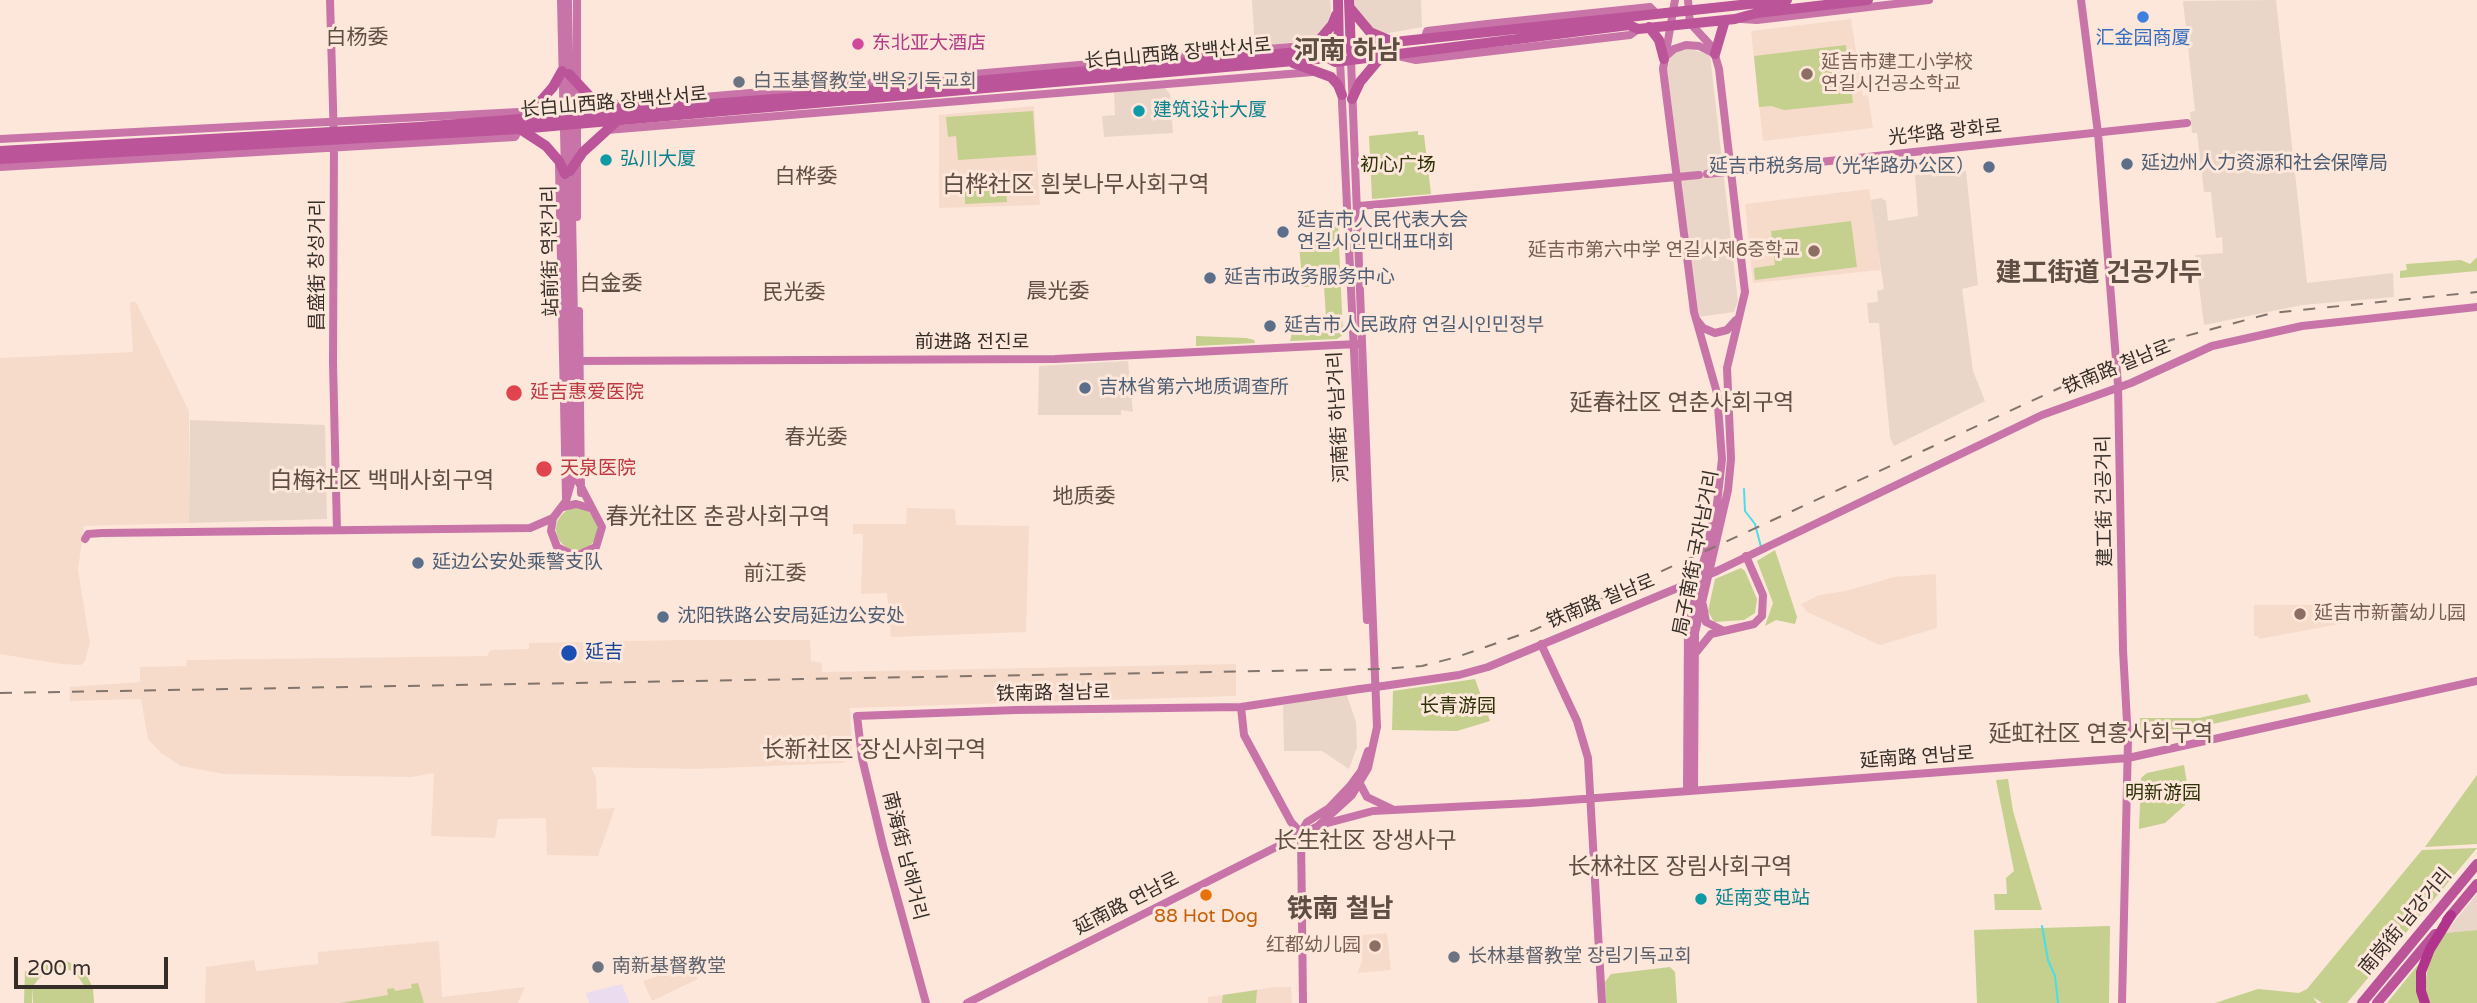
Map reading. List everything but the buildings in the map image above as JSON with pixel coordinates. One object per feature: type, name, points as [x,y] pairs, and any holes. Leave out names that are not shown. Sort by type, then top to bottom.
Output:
[{"type":"highway","points":[[2425,1003],[2421,991],[2421,972],[2430,949],[2451,915]]},
{"type":"main road","points":[[1310,51],[1332,25],[1338,0]]},
{"type":"main road","name":"河南街 하남거리","points":[[1338,0],[1340,61]]},
{"type":"main road","name":"长白山西路 장백산서로","points":[[0,150],[520,128],[635,109],[1310,51],[1674,13],[1688,5],[1787,0]]},
{"type":"main road","name":"长白山西路 장백산서로","points":[[567,120],[602,126],[617,121],[1288,61],[1328,58],[1351,60],[1629,25],[1643,28],[1730,19],[1757,13],[1868,0]]},
{"type":"main road","points":[[1350,4],[1370,32],[1383,39],[1400,42]]},
{"type":"main road","name":"河南街 하남거리","points":[[1350,4],[1351,60]]},
{"type":"main road","points":[[1715,54],[1730,19]]},
{"type":"main road","points":[[1643,28],[1658,37],[1664,59]]},
{"type":"main road","points":[[1288,61],[1335,80],[1347,97],[1381,57]]},
{"type":"main road","points":[[602,126],[568,173],[539,140],[520,128],[557,82],[568,76],[596,102],[603,105],[620,104],[635,109]]},
{"type":"main road","name":"长白山西路 장백산서로","points":[[0,159],[334,136]]},
{"type":"main road","name":"南岗街 남강거리","points":[[2362,1003],[2477,864]]},
{"type":"main road","name":"南岗街 남강거리","points":[[2377,1003],[2477,884]]},
{"type":"street","name":"昌盛街 창성거리","points":[[330,0],[334,136],[333,363],[337,530]]},
{"type":"street","name":"站前街 역전거리","points":[[559,0],[568,76]]},
{"type":"street","name":"站前街 역전거리","points":[[552,539],[560,550],[572,555],[592,550],[600,540],[602,527],[598,516],[581,493],[577,479],[577,187],[576,162],[557,82],[559,0]]},
{"type":"street","name":"站前街 역전거리","points":[[565,504],[572,480],[568,0]]},
{"type":"street","name":"站前街 역전거리","points":[[565,504],[559,161],[567,120],[568,76],[577,0]]},
{"type":"street","name":"局子南街 국자남거리","points":[[1675,0],[1664,59],[1695,316],[1717,393],[1722,472],[1688,629],[1690,790]]},
{"type":"street","name":"长白山西路 장백산서로","points":[[1730,19],[1757,20],[1929,0]]},
{"type":"street","name":"建工街 건공거리","points":[[2081,0],[2098,133],[2118,385],[2128,758],[2122,1003]]},
{"type":"street","points":[[1688,5],[1690,23],[1715,54]]},
{"type":"street","points":[[1664,59],[1674,49],[1686,45],[1699,46],[1715,54]]},
{"type":"street","name":"局子南街 국자남거리","points":[[1690,790],[1694,655],[1702,599],[1728,490],[1731,459],[1727,368],[1745,292],[1733,171],[1715,54]]},
{"type":"street","name":"河南街 하남거리","points":[[1351,60],[1347,97],[1353,344],[1362,429],[1377,727],[1373,753],[1360,784]]},
{"type":"street","name":"河南街 하남거리","points":[[1340,61],[1347,97],[1359,206],[1364,343],[1362,429],[1372,723],[1366,758],[1350,786]]},
{"type":"street","points":[[602,126],[1316,71]]},
{"type":"street","points":[[620,104],[787,94]]},
{"type":"street","name":"长白山西路 장백산서로","points":[[0,167],[334,136],[519,112],[520,128]]},
{"type":"street","name":"光华路 광화로","points":[[1359,206],[1678,177],[2187,124]]},
{"type":"street","name":"长白山西路 장백산서로","points":[[0,139],[334,136]]},
{"type":"street","name":"站前街 역전거리","points":[[568,173],[578,361]]},
{"type":"street","points":[[568,173],[577,187]]},
{"type":"street","name":"铁南路 철남로","points":[[857,716],[1241,707],[1459,675],[1488,667],[1717,571],[2042,415],[2118,385],[2131,383],[2196,352],[2245,337],[2302,326],[2477,307]]},
{"type":"street","points":[[1695,316],[1703,328],[1718,332],[1727,330],[1740,316]]},
{"type":"street","name":"前进路 전진로","points":[[578,361],[1055,359],[1364,343]]},
{"type":"street","points":[[85,538],[88,534],[102,533],[530,528],[553,518],[565,504],[590,508]]},
{"type":"street","points":[[530,528],[552,539],[553,518]]},
{"type":"street","points":[[1694,655],[1706,637],[1722,630],[1754,624],[1764,611],[1763,595],[1750,554]]},
{"type":"street","points":[[1702,599],[1706,622],[1722,630]]},
{"type":"street","points":[[1541,644],[1585,743],[1591,797],[1602,1003]]},
{"type":"street","name":"延南路 연남로","points":[[967,1003],[1301,833],[1356,813],[2128,758],[2477,681]]},
{"type":"street","points":[[1241,707],[1244,735],[1291,822],[1301,833],[1303,1003]]},
{"type":"street","name":"南海街 남해거리","points":[[857,716],[864,765],[883,846],[926,1003]]},
{"type":"street","points":[[1360,784],[1367,797],[1393,810]]},
{"type":"street","name":"延南路 연남로","points":[[1318,826],[1342,806],[1360,784]]},
{"type":"street","name":"延南路 연남로","points":[[1301,833],[1307,822],[1329,808],[1350,786]]},
{"type":"shaded area","points":[[1252,0],[1330,0],[1331,12],[1327,24],[1313,39],[1255,48]]},
{"type":"shaded area","points":[[1354,0],[1421,0],[1422,27],[1384,34],[1373,31],[1354,9]]},
{"type":"shaded area","points":[[2276,0],[2307,283],[2393,273],[2394,297],[2302,305],[2204,325],[2195,255],[2223,253],[2222,237],[2216,238],[2211,192],[2204,192],[2197,133],[2192,133],[2190,112],[2195,111],[2183,1]]},
{"type":"shaded area","name":"延吉市建工小学校 연길시건공소학교","points":[[1851,19],[1863,96],[1868,95],[1873,128],[1763,141],[1751,31]]},
{"type":"shaded area","points":[[1687,48],[1710,55],[1738,301],[1734,312],[1698,317],[1666,63],[1675,52]]},
{"type":"shaded area","points":[[1164,87],[1170,94],[1173,133],[1104,137],[1102,116],[1115,115],[1114,91]]},
{"type":"shaded area","points":[[1034,106],[1040,205],[939,208],[939,115]]},
{"type":"shaded area","points":[[1966,171],[1978,285],[1962,289],[1973,371],[1985,401],[1894,446],[1890,437],[1879,323],[1869,323],[1867,303],[1878,302],[1877,291],[1884,289],[1870,200],[1881,198],[1886,201],[1888,221],[1918,216],[1915,175]]},
{"type":"shaded area","name":"延吉市第六中学 연길시제6중학교","points":[[1869,189],[1881,270],[1753,283],[1745,204]]},
{"type":"shaded area","points":[[130,302],[136,302],[189,411],[189,523],[84,526],[78,570],[90,643],[85,661],[81,665],[61,664],[0,654],[0,358],[133,352]]},
{"type":"shaded area","name":"吉林省第六地质调查所","points":[[1128,361],[1133,412],[1121,410],[1121,415],[1038,415],[1039,366]]},
{"type":"shaded area","points":[[190,420],[325,425],[327,519],[189,523]]},
{"type":"shaded area","points":[[907,508],[955,509],[956,525],[1029,526],[1026,632],[891,637],[887,593],[861,594],[863,534],[853,534],[853,524],[906,524]]},
{"type":"shaded area","points":[[1936,574],[1937,628],[1880,645],[1807,612],[1801,604],[1819,595],[1846,591],[1894,577]]},
{"type":"shaded area","name":"延吉市新蕾幼儿园","points":[[2254,605],[2345,605],[2345,623],[2259,639],[2254,636]]},
{"type":"shaded area","points":[[810,640],[811,661],[822,663],[822,672],[1236,664],[1236,696],[850,708],[852,757],[843,763],[698,769],[591,767],[596,778],[597,809],[615,808],[598,856],[547,855],[546,818],[498,819],[495,838],[431,836],[434,773],[411,777],[224,774],[181,766],[161,753],[148,739],[141,699],[70,701],[70,687],[140,682],[140,667],[186,666],[187,660],[487,656],[490,650],[529,649],[529,643]]},
{"type":"shaded area","points":[[1346,693],[1356,722],[1357,747],[1349,769],[1322,751],[1284,751],[1283,705]]},
{"type":"shaded area","points":[[2477,894],[2477,930],[2445,933]]},
{"type":"shaded area","name":"红都幼儿园","points":[[1387,933],[1391,970],[1357,973],[1362,962],[1361,935]]},
{"type":"shaded area","points":[[439,941],[442,997],[525,987],[518,1003],[205,1003],[206,967],[254,960],[256,971],[318,964],[318,952]]},
{"type":"shaded area","points":[[693,964],[698,979],[652,1001],[643,981]]},
{"type":"shaded area","points":[[622,984],[629,1003],[589,1003],[586,993]]},
{"type":"shaded area","points":[[1291,987],[1292,1003],[1208,1003],[1208,997]]},
{"type":"green space","points":[[1846,45],[1853,103],[1784,110],[1771,106],[1759,107],[1754,56]]},
{"type":"green space","points":[[1033,111],[1036,155],[958,160],[956,136],[948,137],[946,117]]},
{"type":"green space","name":"初心广场","points":[[1418,131],[1418,135],[1424,135],[1431,194],[1372,199],[1369,136]]},
{"type":"green space","points":[[1006,186],[1007,202],[965,204],[965,192]]},
{"type":"green space","points":[[1331,218],[1338,223],[1343,335],[1337,339],[1290,341],[1292,333],[1326,332],[1329,335],[1335,331],[1331,320],[1326,318],[1324,286],[1303,287],[1299,246],[1309,245],[1307,221]]},
{"type":"green space","points":[[1851,221],[1857,267],[1755,280],[1754,268],[1775,265],[1771,231]]},
{"type":"green space","points":[[2477,257],[2477,271],[2400,278],[2400,271],[2407,270],[2406,264],[2461,260],[2470,264]]},
{"type":"green space","points":[[1196,336],[1246,338],[1254,340],[1255,343],[1196,346]]},
{"type":"green space","points":[[577,508],[592,514],[598,529],[592,544],[577,550],[562,544],[556,529],[562,514]]},
{"type":"green space","points":[[1775,550],[1797,617],[1795,624],[1776,620],[1765,626],[1773,603],[1757,561]]},
{"type":"green space","points":[[1741,568],[1745,571],[1757,599],[1755,613],[1744,620],[1714,622],[1708,611],[1715,579]]},
{"type":"green space","name":"长青游园","points":[[1475,679],[1490,721],[1457,731],[1392,730],[1393,691]]},
{"type":"green space","points":[[2307,694],[2311,702],[2141,740],[2140,718],[2199,718]]},
{"type":"green space","name":"明新游园","points":[[2184,765],[2189,795],[2185,805],[2165,823],[2139,829],[2141,778],[2147,773]]},
{"type":"green space","points":[[2477,775],[2477,844],[2425,847]]},
{"type":"green space","points":[[2008,779],[2013,811],[2042,910],[1995,910],[1994,894],[2007,894],[2006,878],[2014,871],[1996,780]]},
{"type":"green space","points":[[2477,848],[2347,1003],[2322,1003],[2313,997],[2317,1003],[2215,1003],[2258,989],[2299,993],[2307,989],[2422,850]]},
{"type":"green space","points":[[2110,926],[2109,1003],[1977,1003],[1974,930]]},
{"type":"green space","points":[[2477,930],[2477,1003],[2430,1003],[2425,989],[2427,971],[2431,957],[2445,933]]},
{"type":"green space","points":[[51,961],[69,962],[85,972],[93,988],[94,1003],[33,1003],[33,987],[32,1003],[24,1003],[25,971],[34,971]],"holes":[[[60,967],[75,972],[85,987],[33,986],[45,971]]]},
{"type":"green space","points":[[2421,961],[2422,1003],[2387,1003]]},
{"type":"green space","points":[[1670,967],[1675,972],[1677,1003],[1606,1003],[1605,982],[1611,974]]},
{"type":"green space","points":[[418,983],[424,1003],[340,1003],[388,995],[387,989],[394,988],[395,991],[412,988],[411,984]]},
{"type":"green space","points":[[1257,990],[1256,1003],[1222,1003],[1223,995]]},
{"type":"waterway","points":[[1744,489],[1745,511],[1755,524],[1761,547]]},
{"type":"waterway","points":[[2042,926],[2048,960],[2055,976],[2058,1003]]},
{"type":"railway","points":[[0,693],[1381,669],[1422,666],[1457,657],[1534,630],[2116,362],[2171,340],[2272,313],[2477,292]]},
{"type":"place","name":"汇金园商厦","points":[[2143,17]]},
{"type":"place","name":"东北亚大酒店","points":[[858,44]]},
{"type":"place","name":"延吉市建工小学校 연길시건공소학교","points":[[1807,74]]},
{"type":"place","name":"白玉基督教堂 백옥기독교회","points":[[739,82]]},
{"type":"place","name":"建筑设计大厦","points":[[1139,111]]},
{"type":"place","name":"弘川大厦","points":[[606,160]]},
{"type":"place","name":"延边州人力资源和社会保障局","points":[[2127,164]]},
{"type":"place","name":"延吉市税务局（光华路办公区）","points":[[1989,167]]},
{"type":"place","name":"延吉市人民代表大会 연길시인민대표대회","points":[[1283,232]]},
{"type":"place","name":"延吉市第六中学 연길시제6중학교","points":[[1814,251]]},
{"type":"place","name":"延吉市政务服务中心","points":[[1210,278]]},
{"type":"place","name":"延吉市人民政府 연길시인민정부","points":[[1270,326]]},
{"type":"place","name":"吉林省第六地质调查所","points":[[1085,388]]},
{"type":"place","name":"延吉惠爱医院","points":[[514,393]]},
{"type":"place","name":"天泉医院","points":[[544,469]]},
{"type":"place","name":"延边公安处乘警支队","points":[[418,563]]},
{"type":"place","name":"延吉市新蕾幼儿园","points":[[2300,614]]},
{"type":"place","name":"沈阳铁路公安局延边公安处","points":[[663,617]]},
{"type":"place","name":"延吉","points":[[569,653]]},
{"type":"place","name":"88 Hot Dog","points":[[1206,895]]},
{"type":"place","name":"延南变电站","points":[[1701,899]]},
{"type":"place","name":"红都幼儿园","points":[[1375,946]]},
{"type":"place","name":"长林基督教堂 장림기독교회","points":[[1454,957]]},
{"type":"place","name":"南新基督教堂","points":[[598,967]]},
{"type":"district","name":"白杨委","points":[[357,38]]},
{"type":"district","name":"河南 하남","points":[[1347,52]]},
{"type":"district","name":"白桦委","points":[[806,177]]},
{"type":"district","name":"白桦社区 흰봇나무사회구역","points":[[1076,186]]},
{"type":"district","name":"建工街道 건공가두","points":[[2099,274]]},
{"type":"district","name":"白金委","points":[[611,284]]},
{"type":"district","name":"晨光委","points":[[1058,292]]},
{"type":"district","name":"民光委","points":[[794,293]]},
{"type":"district","name":"延春社区 연춘사회구역","points":[[1682,404]]},
{"type":"district","name":"春光委","points":[[816,438]]},
{"type":"district","name":"白梅社区 백매사회구역","points":[[382,482]]},
{"type":"district","name":"地质委","points":[[1084,497]]},
{"type":"district","name":"春光社区 춘광사회구역","points":[[718,518]]},
{"type":"district","name":"前江委","points":[[775,574]]},
{"type":"district","name":"延虹社区 연홍사회구역","points":[[2101,735]]},
{"type":"district","name":"长新社区 장신사회구역","points":[[874,751]]},
{"type":"district","name":"长生社区 장생사구","points":[[1365,842]]},
{"type":"district","name":"长林社区 장림사회구역","points":[[1680,868]]},
{"type":"district","name":"铁南 철남","points":[[1340,910]]}]
